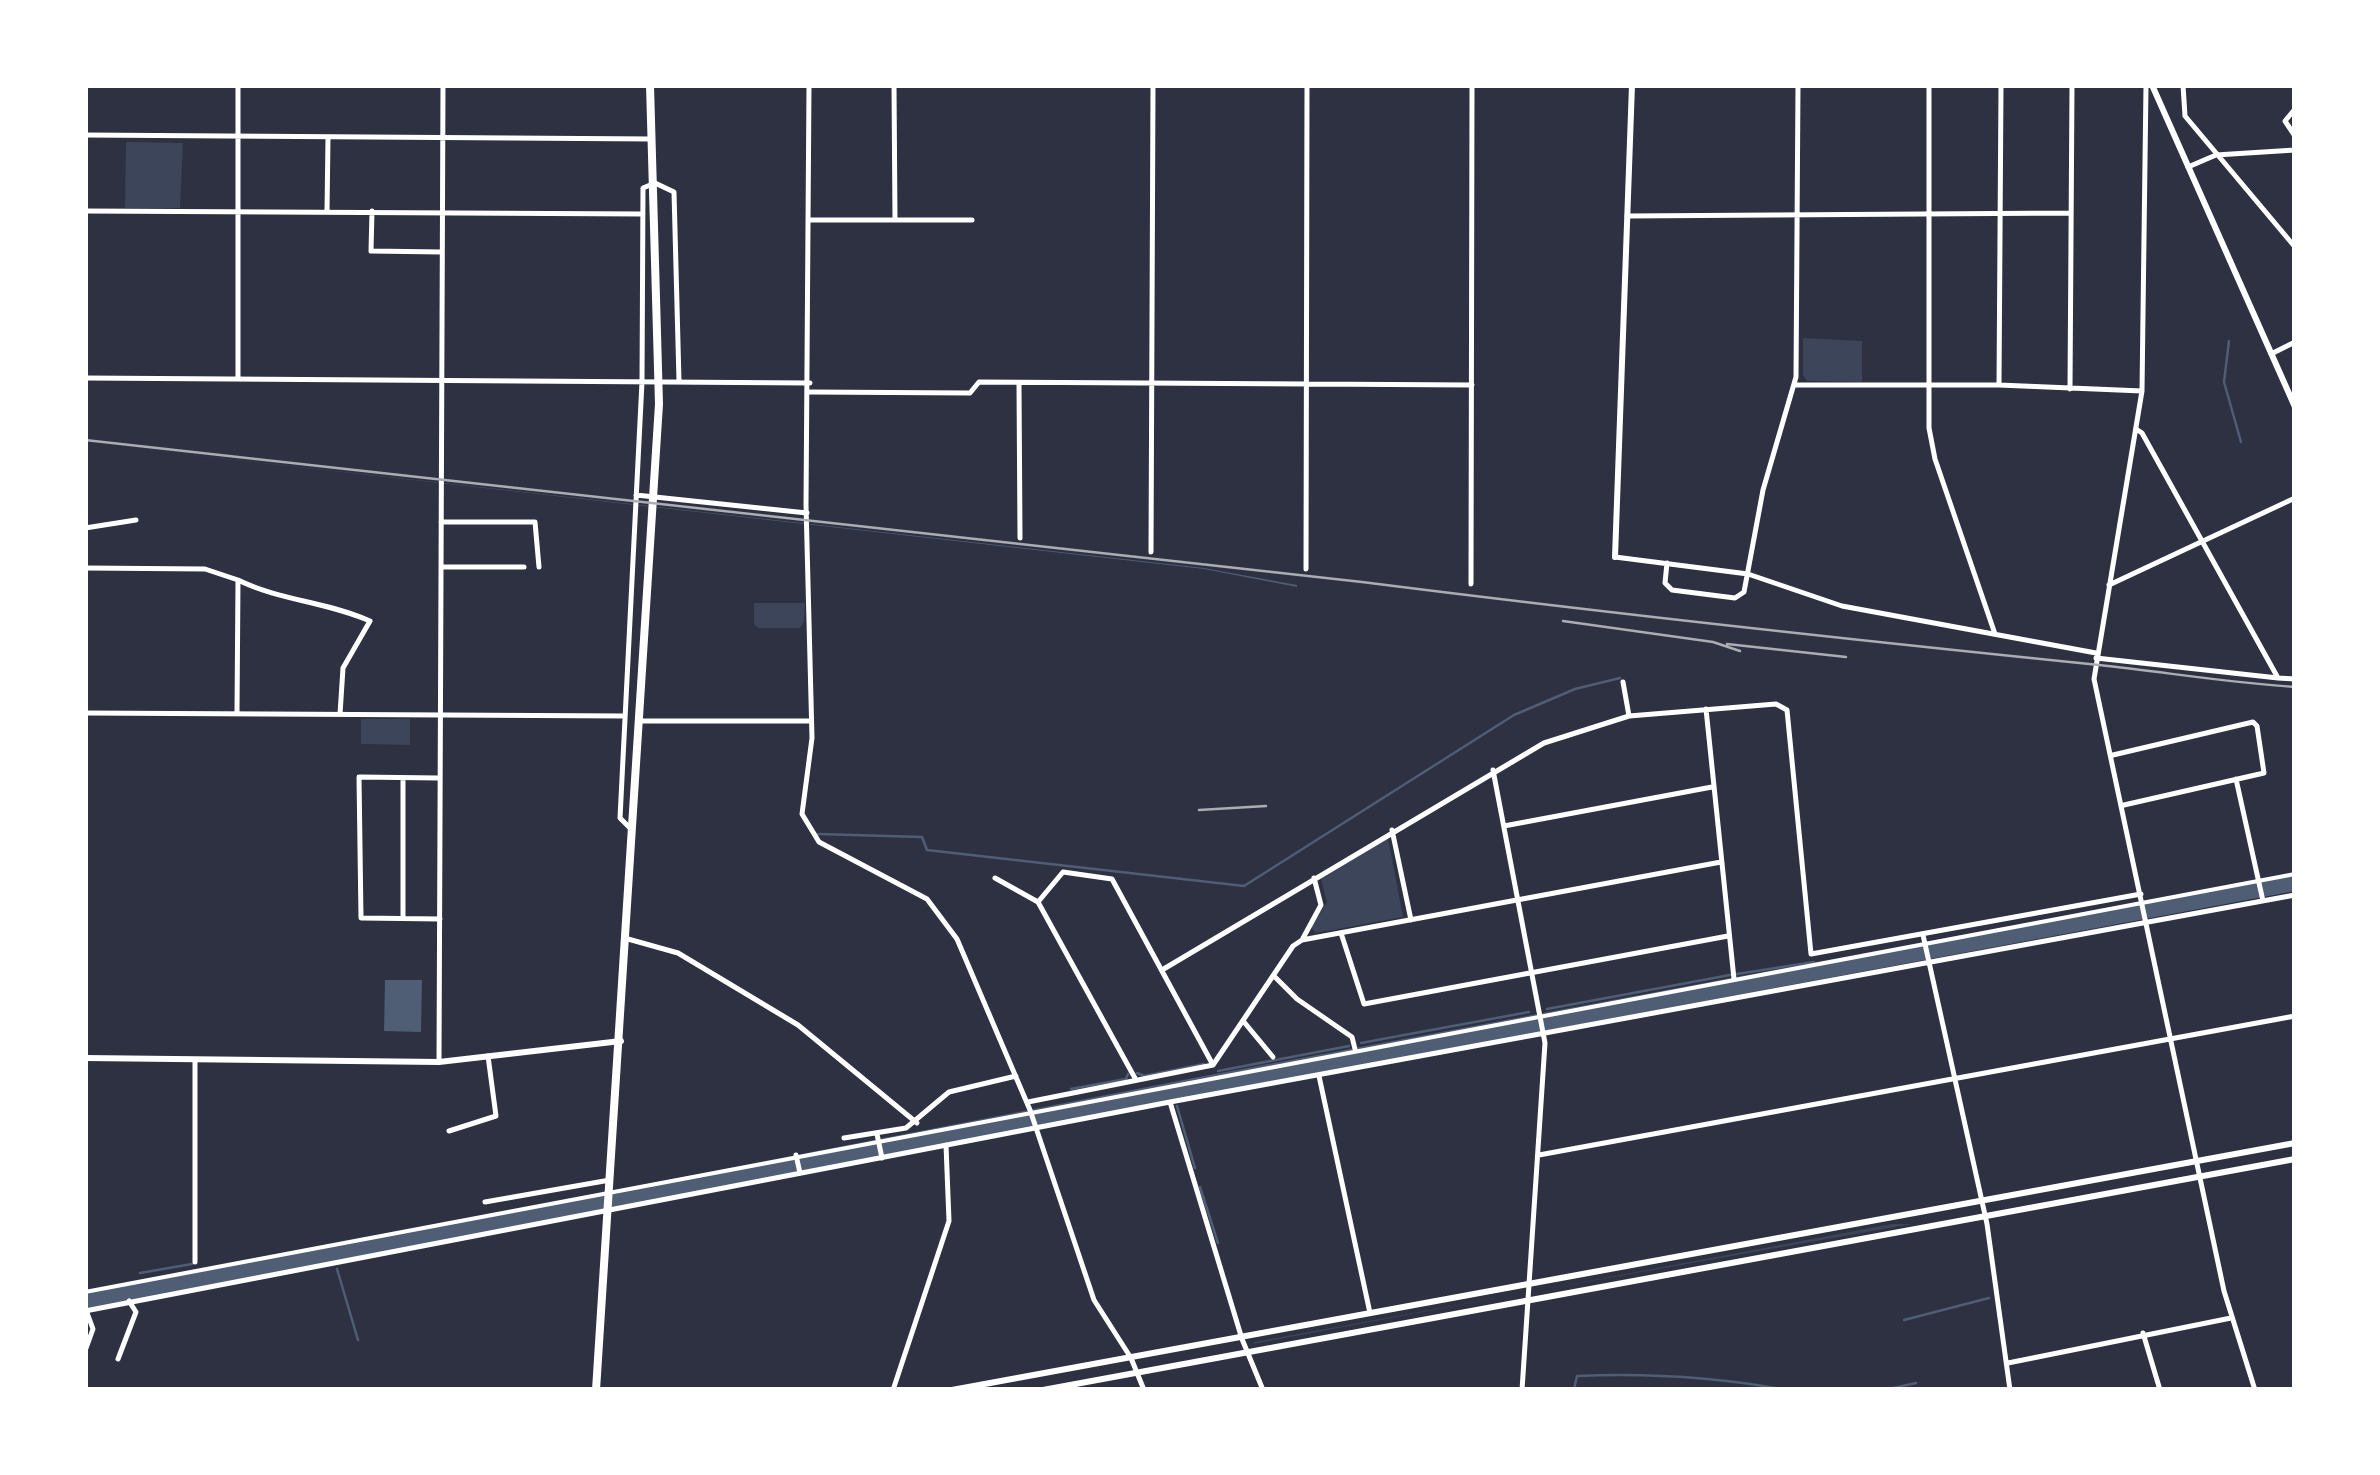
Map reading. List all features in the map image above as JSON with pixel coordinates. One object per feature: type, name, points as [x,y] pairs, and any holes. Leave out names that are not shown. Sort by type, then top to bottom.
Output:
[{"type":"highway","points":[[596,1390],[628,939],[659,404],[650,85]]},
{"type":"main road","points":[[1615,556],[1632,85]]},
{"type":"main road","points":[[2149,85],[2295,407]]},
{"type":"main road","points":[[85,1058],[439,1062],[621,1041]]},
{"type":"main road","points":[[952,1390],[1370,1316],[2295,1142]]},
{"type":"main road","points":[[1043,1390],[2295,1159]]},
{"type":"street","points":[[238,85],[238,380]]},
{"type":"street","points":[[439,1062],[442,85]]},
{"type":"street","points":[[809,85],[807,512],[811,722],[801,807],[809,832],[831,849],[914,889],[941,913],[958,940],[1027,1102],[1094,1300],[1131,1358],[1144,1390]]},
{"type":"street","points":[[894,85],[895,220]]},
{"type":"street","points":[[1152,552],[1153,85]]},
{"type":"street","points":[[1306,569],[1308,85]]},
{"type":"street","points":[[1472,85],[1472,584]]},
{"type":"street","points":[[1668,563],[1665,583],[1672,590],[1739,597],[1748,574],[1763,490],[1795,384],[1798,85]]},
{"type":"street","points":[[1929,85],[1928,428],[1995,634]]},
{"type":"street","points":[[2000,385],[2002,85]]},
{"type":"street","points":[[2070,389],[2072,85]]},
{"type":"street","points":[[2149,85],[2142,392],[2094,679],[2198,1176],[2231,1318],[2256,1390]]},
{"type":"street","points":[[2183,85],[2184,113],[2295,248]]},
{"type":"street","points":[[2295,109],[2285,121],[2295,136]]},
{"type":"street","points":[[85,136],[653,139]]},
{"type":"street","points":[[327,212],[328,138]]},
{"type":"street","points":[[2188,167],[2216,154],[2295,150]]},
{"type":"street","points":[[634,832],[620,818],[642,382],[643,188],[655,184],[674,192],[679,380]]},
{"type":"street","points":[[85,211],[643,214]]},
{"type":"street","points":[[372,211],[372,251],[441,252]]},
{"type":"street","points":[[1627,216],[2070,213]]},
{"type":"street","points":[[810,220],[972,220]]},
{"type":"street","points":[[2270,354],[2295,342]]},
{"type":"street","points":[[85,378],[810,383]]},
{"type":"street","points":[[809,392],[970,393],[979,382],[1472,385]]},
{"type":"street","points":[[1019,384],[1020,538]]},
{"type":"street","points":[[1795,384],[2000,385],[2142,392]]},
{"type":"street","points":[[2136,429],[2142,433],[2278,678]]},
{"type":"street","points":[[636,495],[807,512]]},
{"type":"street","points":[[2108,585],[2295,498]]},
{"type":"street","points":[[85,528],[136,520]]},
{"type":"street","points":[[441,522],[535,522],[539,567]]},
{"type":"street","points":[[1615,556],[1748,574],[1842,606],[2096,655],[2295,679]]},
{"type":"street","points":[[85,568],[205,569],[267,594],[332,604],[370,621],[343,668],[340,714]]},
{"type":"street","points":[[443,568],[524,568]]},
{"type":"street","points":[[237,712],[238,580]]},
{"type":"street","points":[[1623,682],[1629,716]]},
{"type":"street","points":[[1162,970],[1544,742],[1629,716],[1706,709],[1781,704],[1787,710],[1811,954],[2295,874]]},
{"type":"street","points":[[1706,709],[1734,978]]},
{"type":"street","points":[[85,713],[627,716]]},
{"type":"street","points":[[641,722],[811,722]]},
{"type":"street","points":[[2112,754],[2253,722],[2266,772],[2123,805]]},
{"type":"street","points":[[1492,770],[1544,1031],[1540,1155],[1522,1390]]},
{"type":"street","points":[[439,778],[359,777],[361,918],[440,920]]},
{"type":"street","points":[[402,918],[403,778]]},
{"type":"street","points":[[2236,779],[2263,899]]},
{"type":"street","points":[[1504,826],[1714,787]]},
{"type":"street","points":[[1392,830],[1410,920]]},
{"type":"street","points":[[1302,940],[1720,862]]},
{"type":"street","points":[[1038,902],[1061,872],[1110,878],[1213,1065]]},
{"type":"street","points":[[995,878],[1038,902],[1136,1080]]},
{"type":"street","points":[[1027,1102],[1213,1065],[1302,940],[1322,901],[1314,878]]},
{"type":"street","points":[[85,1351],[93,1330],[85,1310],[881,1154],[2295,895]]},
{"type":"street","points":[[85,1292],[2143,900]]},
{"type":"street","points":[[1341,933],[1364,1004],[1728,936]]},
{"type":"street","points":[[1923,936],[1986,1216],[2010,1390]]},
{"type":"street","points":[[628,939],[678,952],[798,1025],[916,1123]]},
{"type":"street","points":[[1274,976],[1297,999],[1352,1037],[1355,1049]]},
{"type":"street","points":[[1540,1155],[2295,1016]]},
{"type":"street","points":[[1244,1022],[1273,1057]]},
{"type":"street","points":[[449,1131],[496,1116],[488,1056]]},
{"type":"street","points":[[195,1060],[195,1262]]},
{"type":"street","points":[[844,1138],[878,1138],[916,1123],[950,1092],[1016,1076]]},
{"type":"street","points":[[1319,1076],[1370,1316]]},
{"type":"street","points":[[1170,1102],[1242,1339],[1265,1390]]},
{"type":"street","points":[[878,1138],[881,1154]]},
{"type":"street","points":[[893,1390],[949,1221],[946,1145]]},
{"type":"street","points":[[796,1156],[800,1170]]},
{"type":"street","points":[[485,1202],[610,1183]]},
{"type":"street","points":[[118,1359],[136,1312],[129,1302]]},
{"type":"street","points":[[2008,1363],[2231,1318]]},
{"type":"street","points":[[2143,1333],[2160,1390]]},
{"type":"shaded area","points":[[126,142],[183,143],[180,208],[125,208]]},
{"type":"shaded area","points":[[1803,338],[1862,341],[1862,382],[1807,381],[1803,375]]},
{"type":"shaded area","points":[[85,443],[1204,568],[1297,587],[1204,569]]},
{"type":"shaded area","points":[[754,603],[805,603],[804,622],[800,628],[758,628],[754,624]]},
{"type":"shaded area","points":[[361,719],[410,719],[410,745],[361,744]]},
{"type":"shaded area","points":[[1388,838],[1403,917],[1316,933],[1311,928],[1327,902],[1321,879]]},
{"type":"shaded area","points":[[385,980],[422,980],[421,1032],[384,1031]]},
{"type":"shaded area","points":[[1892,1224],[1912,1224],[1546,1289],[1551,1288]]},
{"type":"shaded area","points":[[1518,1294],[1253,1344],[1254,1342]]},
{"type":"waterway","points":[[2229,341],[2224,382],[2241,442]]},
{"type":"waterway","points":[[818,834],[922,837],[927,850],[1244,886],[1514,715],[1575,689],[1620,678]]},
{"type":"waterway","points":[[85,1302],[1194,1087],[2295,882]]},
{"type":"waterway","points":[[1737,974],[1814,962]]},
{"type":"waterway","points":[[1547,1009],[1730,975]]},
{"type":"waterway","points":[[1361,1043],[1529,1012]]},
{"type":"waterway","points":[[1218,1071],[1349,1046]]},
{"type":"waterway","points":[[1137,1073],[1144,1076],[1204,1064]]},
{"type":"waterway","points":[[1071,1089],[1126,1079],[1128,1074]]},
{"type":"waterway","points":[[1177,1106],[1195,1168]]},
{"type":"waterway","points":[[1200,1187],[1218,1243]]},
{"type":"waterway","points":[[140,1273],[192,1264]]},
{"type":"waterway","points":[[337,1269],[358,1340]]},
{"type":"waterway","points":[[1904,1320],[1989,1298]]},
{"type":"waterway","points":[[1559,1389],[1574,1389],[1577,1376],[1630,1375],[1708,1379],[1786,1390]]},
{"type":"waterway","points":[[1884,1390],[1916,1383]]},
{"type":"railway","points":[[85,440],[2295,687]]},
{"type":"railway","points":[[1563,621],[1713,642],[1740,651]]},
{"type":"railway","points":[[1727,644],[1846,657]]},
{"type":"railway","points":[[1199,810],[1266,806]]}]
